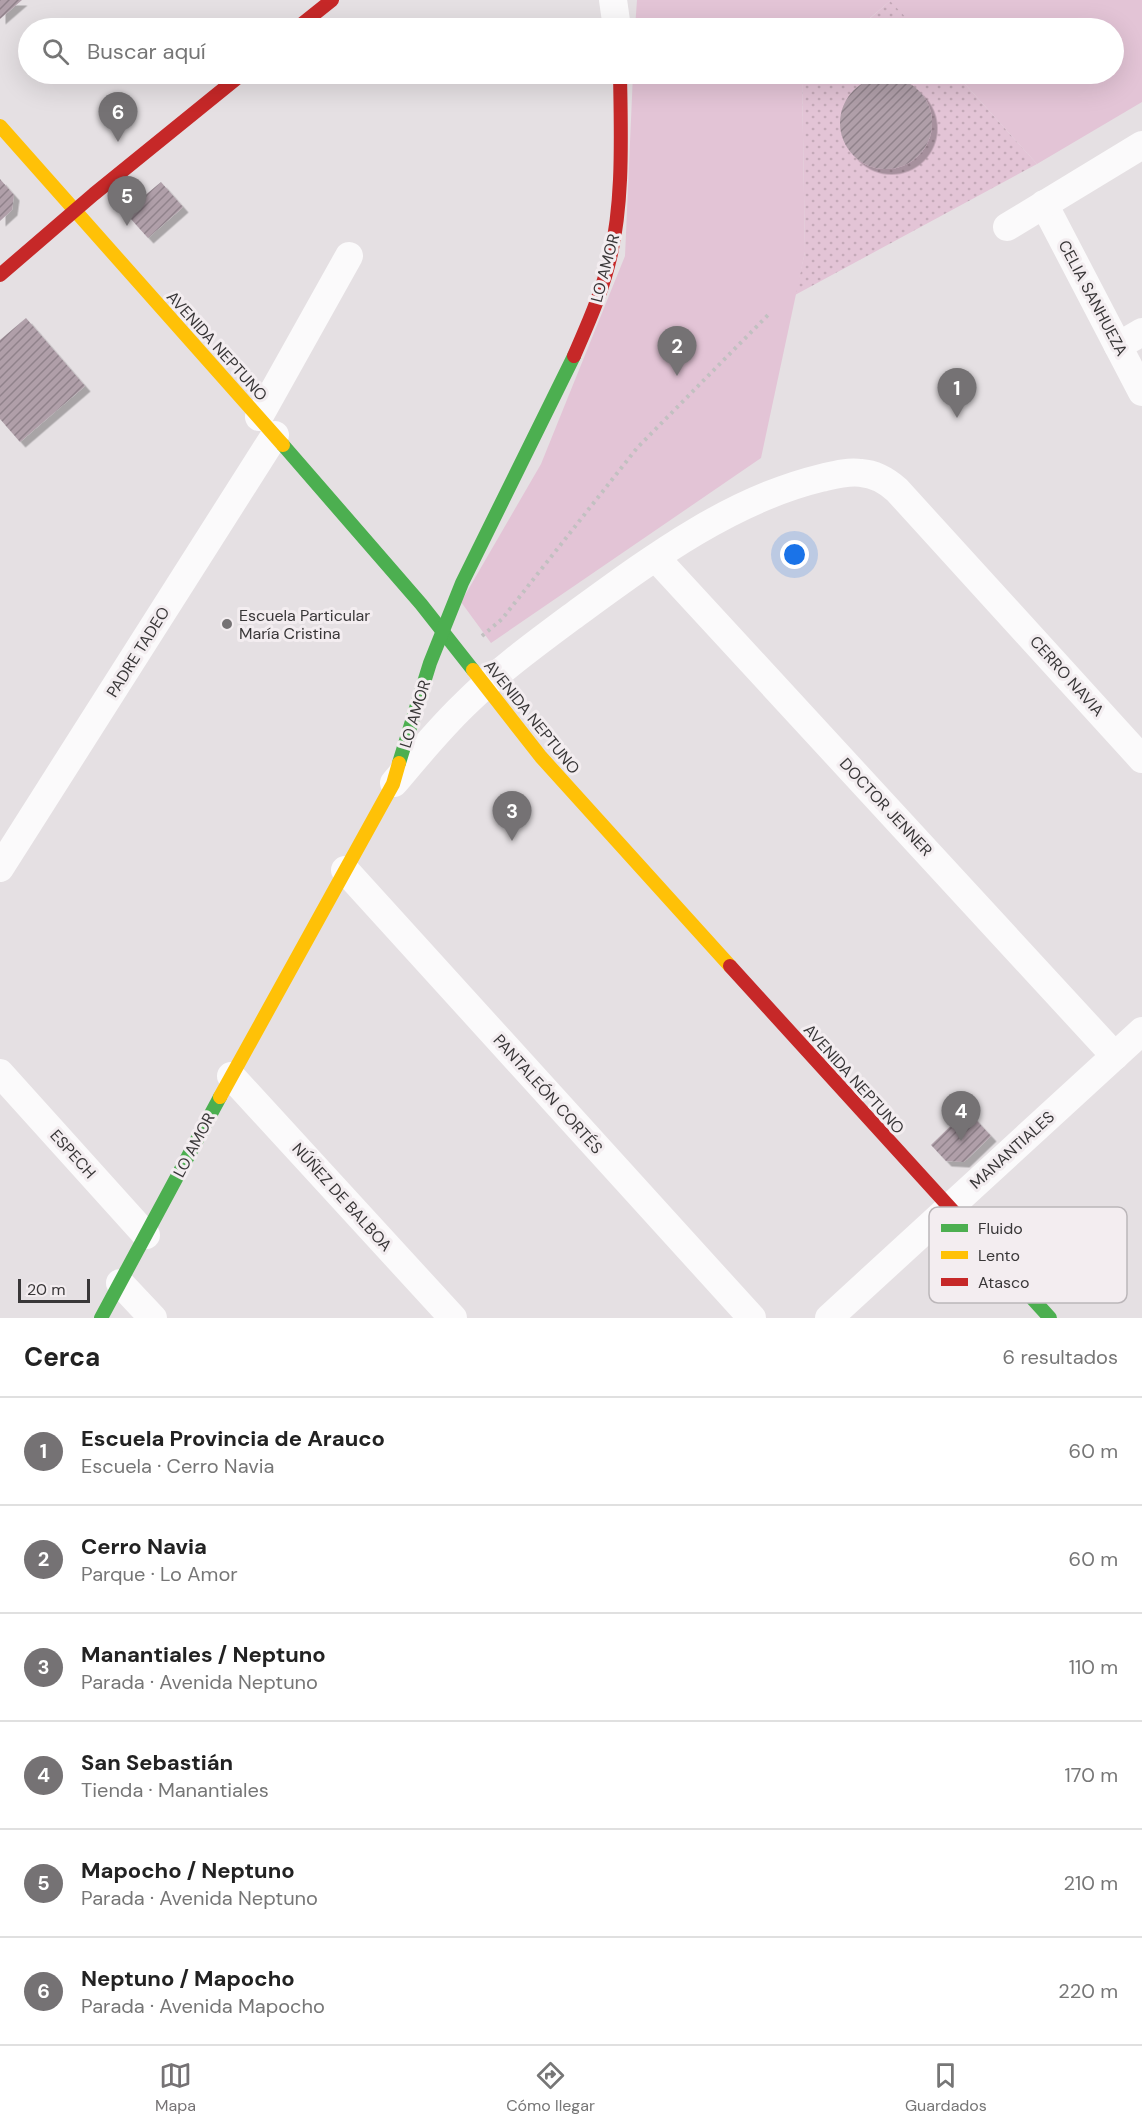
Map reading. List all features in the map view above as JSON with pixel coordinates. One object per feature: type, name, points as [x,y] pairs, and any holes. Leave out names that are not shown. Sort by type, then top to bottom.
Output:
[{"type":"main road","points":[[310,18],[332,0]]},
{"type":"main road","points":[[0,275],[230,84]]},
{"type":"main road","name":"LO AMOR","points":[[101,1318],[231,1076],[393,784],[442,629],[462,583],[576,352],[609,264],[619,199],[620,84]]},
{"type":"main road","name":"AVENIDA NEPTUNO","points":[[0,126],[267,426],[442,629],[484,687],[541,757],[948,1207]]},
{"type":"main road","name":"AVENIDA NEPTUNO","points":[[1036,1303],[1050,1318]]},
{"type":"street","points":[[613,0],[616,18]]},
{"type":"street","points":[[1007,227],[1142,145]]},
{"type":"street","name":"CELIA SANHUEZA","points":[[1044,204],[1130,339],[1142,392]]},
{"type":"street","name":"PADRE TADEO","points":[[0,868],[267,426],[349,256]]},
{"type":"street","name":"CERRO NAVIA","points":[[393,784],[459,709],[484,687],[542,639],[656,558],[706,526],[775,491],[851,472],[871,474],[881,478],[908,501],[1142,759]]},
{"type":"street","name":"DOCTOR JENNER","points":[[656,558],[1115,1056]]},
{"type":"street","name":"PANTALEÓN CORTÉS","points":[[345,870],[752,1318]]},
{"type":"street","name":"MANANTIALES","points":[[950,1207],[1142,1031]]},
{"type":"street","name":"ESPECH","points":[[0,1073],[146,1234]]},
{"type":"street","name":"NÚÑEZ DE BALBOA","points":[[231,1076],[453,1318]]},
{"type":"street","name":"MANANTIALES","points":[[829,1318],[929,1226]]},
{"type":"street","points":[[120,1283],[153,1318]]},
{"type":"path","points":[[461,655],[502,619],[637,448],[768,315]]},
{"type":"shaded area","points":[[637,0],[1142,0],[1142,102],[1037,164],[965,84],[1124,84],[1124,18],[906,18],[890,1],[870,18],[636,18]]},
{"type":"shaded area","points":[[891,0],[907,18],[870,18]]},
{"type":"shaded area","points":[[633,84],[802,84],[805,252],[761,458],[491,643],[461,602],[541,464],[625,256]]},
{"type":"shaded area","points":[[802,84],[965,84],[1037,164],[795,295],[805,252]]},
{"type":"building","points":[[0,0],[22,0],[0,19]]},
{"type":"building","points":[[863,84],[909,84],[924,98],[931,114],[931,132],[924,148],[911,161],[895,168],[877,168],[861,161],[848,148],[841,132],[841,114],[844,106],[854,91]]},
{"type":"building","points":[[0,179],[14,195],[12,210],[0,221]]},
{"type":"building","points":[[161,182],[183,207],[148,238],[130,218],[131,207]]},
{"type":"building","points":[[26,318],[85,386],[20,442],[0,419],[0,340]]},
{"type":"building","points":[[967,1110],[991,1136],[964,1162],[946,1161],[931,1145]]},
{"type":"traffic: fast","points":[[399,763],[430,663],[462,583],[574,356]]},
{"type":"traffic: fast","points":[[283,445],[421,604],[473,670]]},
{"type":"traffic: fast","points":[[101,1318],[220,1097]]},
{"type":"traffic: fast","points":[[1036,1303],[1050,1318]]},
{"type":"traffic: slow","points":[[0,126],[283,445]]},
{"type":"traffic: slow","points":[[473,670],[541,757],[730,966]]},
{"type":"traffic: slow","points":[[220,1097],[393,784],[399,763]]},
{"type":"traffic: jam","points":[[310,18],[332,0]]},
{"type":"traffic: jam","points":[[0,275],[94,194],[230,84]]},
{"type":"traffic: jam","points":[[574,356],[601,289],[617,220],[620,171],[620,84]]},
{"type":"traffic: jam","points":[[730,966],[949,1207]]},
{"type":"place","name":"Neptuno / Mapocho","points":[[118,142]]},
{"type":"place","name":"Mapocho / Neptuno","points":[[127,226]]},
{"type":"place","name":"Cerro Navia","points":[[677,376]]},
{"type":"place","name":"Escuela Provincia de Arauco","points":[[957,418]]},
{"type":"place","name":"Escuela Particular María Cristina","points":[[227,624]]},
{"type":"place","name":"Manantiales / Neptuno","points":[[512,841]]},
{"type":"place","name":"San Sebastián","points":[[961,1141]]}]
